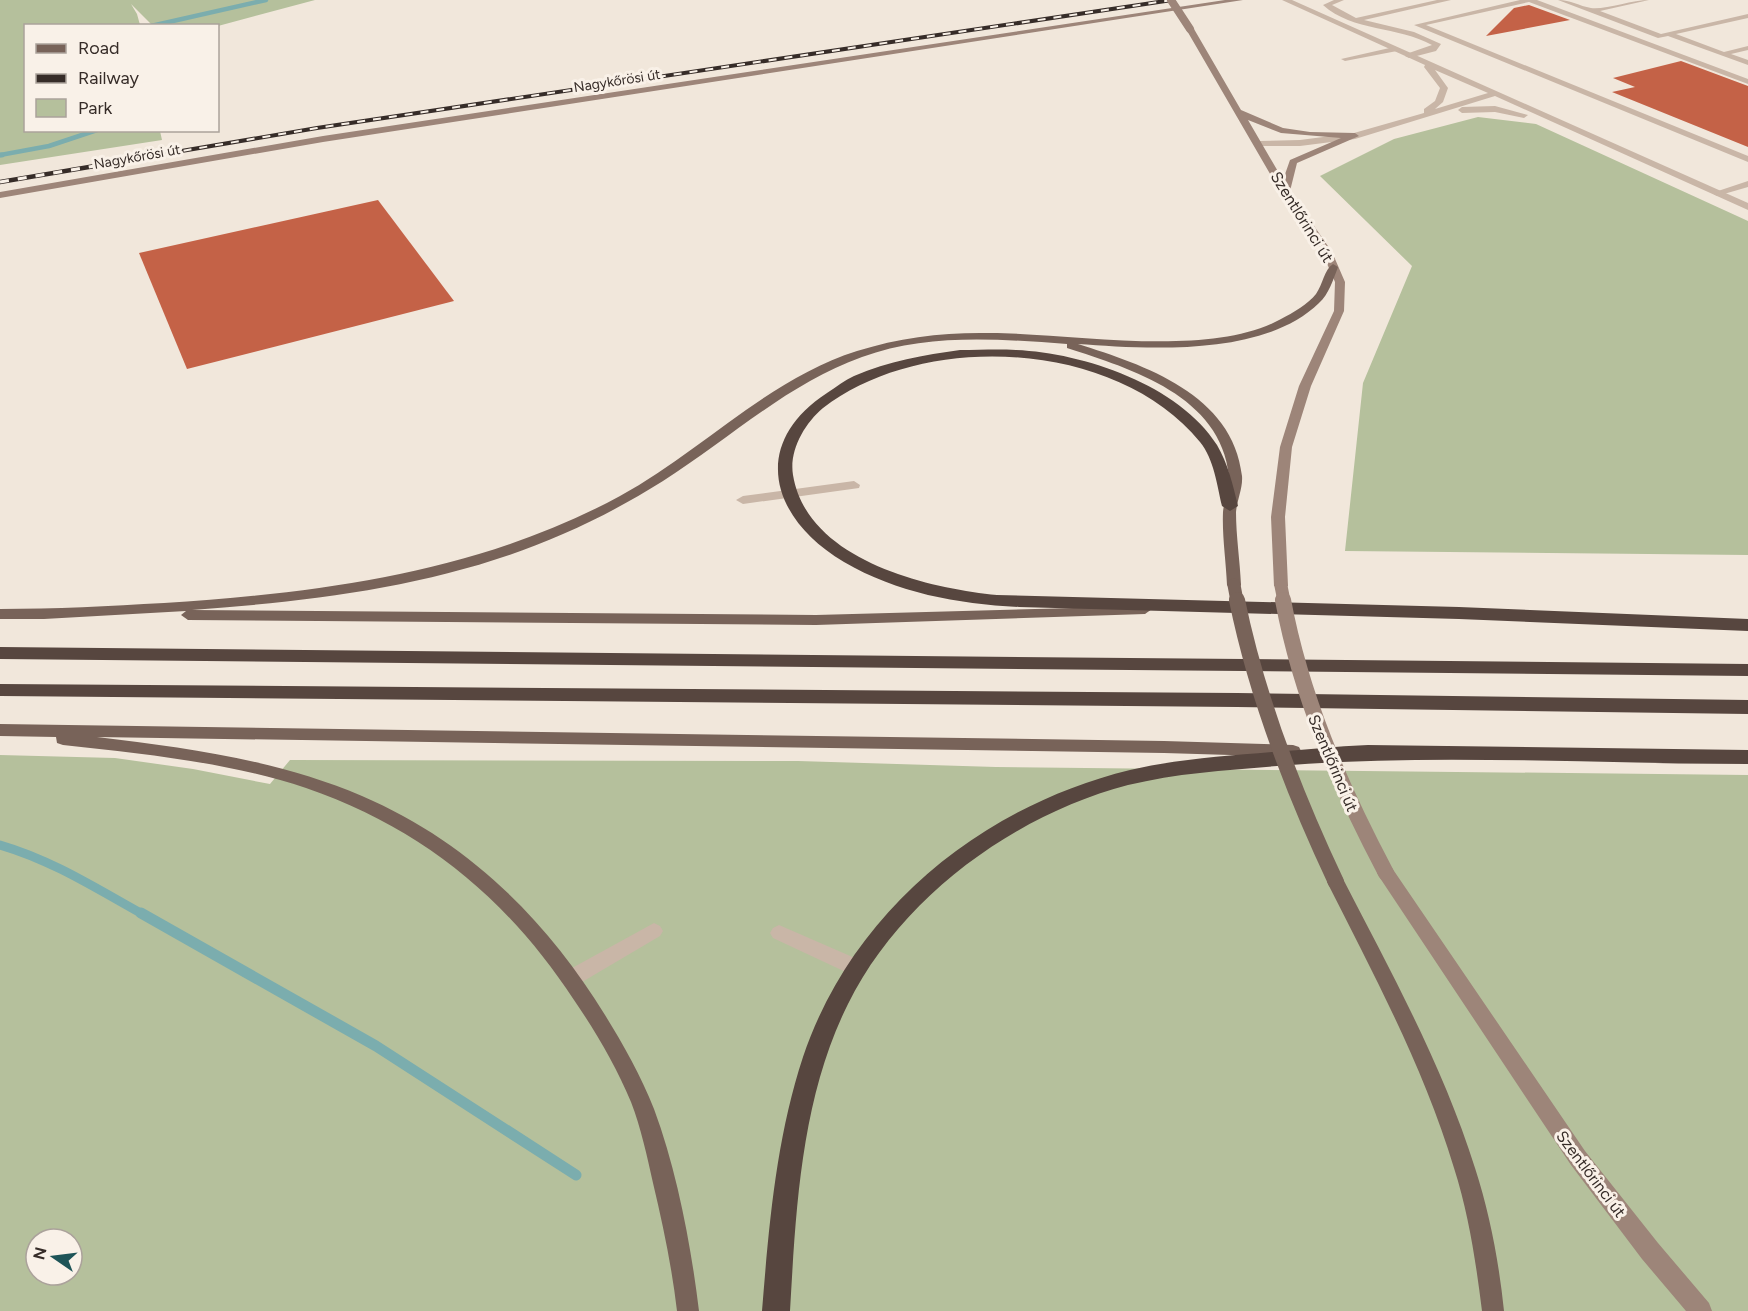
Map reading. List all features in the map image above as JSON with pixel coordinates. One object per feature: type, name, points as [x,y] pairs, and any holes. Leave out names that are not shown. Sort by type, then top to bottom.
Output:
[{"type":"highway","points":[[1230,506],[1216,456],[1206,440],[1192,424],[1157,396],[1122,378],[1081,364],[1000,354],[957,354],[907,362],[862,377],[825,399],[799,426],[790,442],[784,468],[789,493],[803,518],[834,548],[868,568],[914,586],[995,601],[1187,608],[1382,610],[1748,625]]},
{"type":"highway","points":[[0,653],[1748,670]]},
{"type":"highway","points":[[0,690],[1237,700],[1748,707]]},
{"type":"highway","points":[[776,1311],[783,1205],[795,1127],[830,1018],[857,968],[897,915],[946,869],[1004,829],[1062,800],[1112,783],[1158,771],[1205,765],[1354,753],[1748,757]]},
{"type":"main road","name":"Szentlőrinci út","points":[[1171,0],[1285,191],[1327,252],[1340,282],[1339,311],[1305,386],[1286,447],[1278,517],[1281,586],[1294,655],[1316,724],[1337,778],[1386,873],[1578,1158],[1650,1251],[1701,1311]]},
{"type":"main road","name":"Nagykőrösi út","points":[[0,195],[323,139],[1239,0]]},
{"type":"main road","points":[[1236,108],[1251,119],[1286,131],[1355,136]]},
{"type":"main road","points":[[1285,191],[1293,162],[1355,136]]},
{"type":"main road","points":[[36,614],[272,600],[382,584],[475,561],[519,547],[626,497],[683,464],[781,394],[840,360],[873,348],[952,338],[1194,343],[1236,339],[1280,323],[1314,302],[1324,289],[1334,267]]},
{"type":"main road","points":[[1048,339],[1122,362],[1146,372],[1189,398],[1204,411],[1225,437],[1232,453],[1236,478],[1230,506],[1234,585],[1251,665],[1278,752],[1336,882],[1442,1102],[1465,1168],[1493,1311]]},
{"type":"main road","points":[[0,614],[816,620],[1187,608]]},
{"type":"main road","points":[[0,731],[1153,747],[1354,753]]},
{"type":"main road","points":[[0,731],[186,754],[255,767],[309,783],[352,798],[420,834],[484,880],[520,916],[570,979],[591,1010],[636,1092],[653,1142],[670,1209],[688,1311]]},
{"type":"street","points":[[1286,0],[1748,207]]},
{"type":"street","points":[[1340,0],[1327,5],[1356,20],[1423,37],[1437,44],[1433,49],[1409,56]]},
{"type":"street","points":[[1356,20],[1447,0]]},
{"type":"street","points":[[1748,82],[1530,0],[1418,25],[1748,159]]},
{"type":"street","points":[[1563,0],[1661,36],[1748,16]]},
{"type":"street","points":[[1592,10],[1645,0]]},
{"type":"street","points":[[1668,34],[1748,63]]},
{"type":"street","points":[[1723,54],[1748,48]]},
{"type":"street","points":[[1345,59],[1394,49]]},
{"type":"street","points":[[1420,116],[1439,102],[1444,88],[1440,80],[1424,63]]},
{"type":"street","name":"Szentlőrinci út","points":[[1258,144],[1300,143],[1355,136],[1494,94]]},
{"type":"street","points":[[1420,116],[1471,108],[1495,109],[1562,124]]},
{"type":"street","points":[[1717,193],[1748,184]]},
{"type":"street","points":[[743,500],[854,485]]},
{"type":"street","points":[[570,979],[654,931]]},
{"type":"street","points":[[779,933],[857,968]]},
{"type":"green space","points":[[0,0],[315,0],[219,26],[151,24],[131,4],[140,24],[24,24],[24,132],[160,132],[162,140],[0,165]]},
{"type":"green space","points":[[1478,117],[1536,124],[1748,221],[1748,555],[1345,551],[1363,383],[1412,266],[1320,176],[1394,139]]},
{"type":"green space","points":[[0,755],[115,758],[193,769],[270,784],[290,760],[798,761],[996,767],[1748,775],[1748,1311],[0,1311]]},
{"type":"building","points":[[1529,5],[1570,20],[1486,36],[1514,8]]},
{"type":"building","points":[[1681,61],[1748,86],[1748,147],[1612,92],[1635,87],[1613,78]]},
{"type":"building","points":[[378,200],[454,301],[187,369],[139,253]]},
{"type":"waterway","points":[[160,24],[266,0]]},
{"type":"waterway","points":[[2,155],[0,155],[49,146],[91,132]]},
{"type":"waterway","points":[[0,845],[56,867],[144,915]]},
{"type":"waterway","points":[[141,913],[376,1046],[576,1175]]},
{"type":"railway","points":[[152,156],[317,128],[1172,0]]},
{"type":"railway","points":[[0,182],[160,155]]}]
